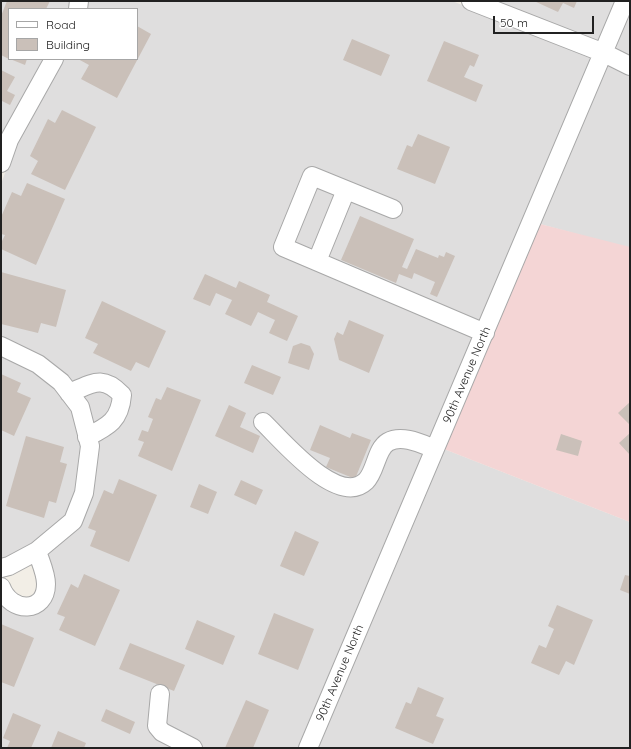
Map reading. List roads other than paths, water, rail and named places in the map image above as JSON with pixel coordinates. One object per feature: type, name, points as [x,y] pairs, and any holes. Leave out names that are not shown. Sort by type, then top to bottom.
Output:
[{"type":"street","points":[[471,1],[604,53],[630,66]]},
{"type":"street","name":"90th Avenue North","points":[[308,748],[625,1]]},
{"type":"street","points":[[1,162],[9,140],[53,60]]},
{"type":"street","points":[[393,209],[312,176],[283,247],[485,333]]},
{"type":"street","points":[[317,262],[346,190]]},
{"type":"street","points":[[1,346],[38,364],[61,382],[80,407],[90,446],[84,493],[72,521],[36,551],[9,566],[1,568]]},
{"type":"street","points":[[69,393],[98,381],[113,385],[122,395],[121,408],[110,426],[87,437]]},
{"type":"street","points":[[263,422],[320,475],[344,488],[359,486],[366,481],[373,471],[384,445],[390,441],[412,441],[435,449]]},
{"type":"street","points":[[1,587],[6,597],[14,605],[26,607],[38,602],[45,591],[46,584],[36,551]]},
{"type":"street","points":[[160,694],[156,726],[162,732],[193,748]]}]
